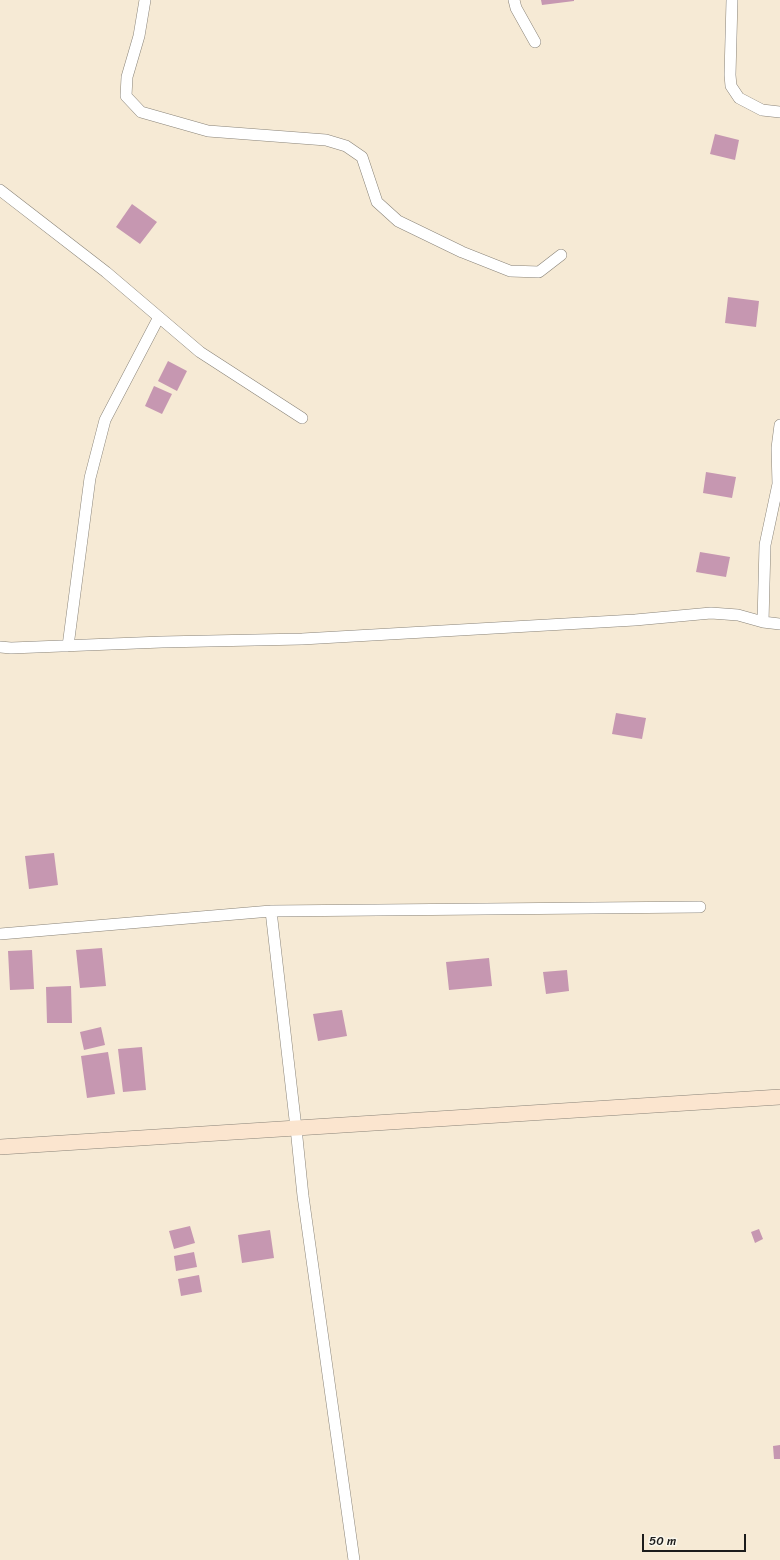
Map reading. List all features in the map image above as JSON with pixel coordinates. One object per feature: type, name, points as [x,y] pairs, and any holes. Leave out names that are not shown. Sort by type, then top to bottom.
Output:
[{"type":"street","points":[[145,0],[139,36],[127,77],[126,96],[141,112],[208,131],[326,140],[346,146],[362,157],[377,202],[398,221],[462,252],[510,271],[539,272],[561,255]]},
{"type":"street","points":[[514,0],[516,8],[535,42]]},
{"type":"street","points":[[732,0],[731,86],[739,98],[762,110],[780,112]]},
{"type":"street","points":[[0,190],[106,272],[200,352],[302,418]]},
{"type":"street","points":[[68,646],[90,478],[105,420],[159,317]]},
{"type":"street","points":[[763,622],[765,545],[778,484],[778,448],[780,425]]},
{"type":"street","points":[[0,647],[11,648],[162,642],[302,639],[635,620],[711,613],[738,615],[763,622],[780,624]]},
{"type":"street","points":[[0,934],[271,911],[700,907]]},
{"type":"street","points":[[271,911],[303,1196],[354,1560]]},
{"type":"street","points":[[0,1147],[780,1097]]},
{"type":"building","points":[[541,0],[574,0],[574,1],[542,5]]},
{"type":"building","points":[[715,134],[739,140],[735,160],[710,154]]},
{"type":"building","points":[[132,204],[157,222],[140,244],[116,227]]},
{"type":"building","points":[[728,297],[759,301],[756,327],[725,323]]},
{"type":"building","points":[[168,361],[187,371],[177,391],[158,381]]},
{"type":"building","points":[[154,386],[172,394],[162,414],[145,406]]},
{"type":"building","points":[[706,472],[736,477],[732,498],[703,493]]},
{"type":"building","points":[[700,552],[730,557],[726,577],[696,572]]},
{"type":"building","points":[[616,713],[646,718],[642,739],[612,734]]},
{"type":"building","points":[[54,853],[58,885],[29,889],[25,856]]},
{"type":"building","points":[[102,948],[106,986],[80,988],[76,950]]},
{"type":"building","points":[[32,950],[34,989],[10,990],[8,951]]},
{"type":"building","points":[[489,958],[492,986],[449,990],[446,962]]},
{"type":"building","points":[[567,970],[569,991],[546,994],[543,972]]},
{"type":"building","points":[[71,986],[72,1023],[47,1023],[46,987]]},
{"type":"building","points":[[342,1010],[347,1036],[318,1041],[313,1014]]},
{"type":"building","points":[[101,1027],[105,1045],[84,1050],[80,1032]]},
{"type":"building","points":[[142,1047],[146,1090],[123,1092],[118,1049]]},
{"type":"building","points":[[108,1052],[115,1094],[87,1098],[81,1056]]},
{"type":"building","points":[[190,1226],[195,1243],[174,1249],[169,1231]]},
{"type":"building","points":[[759,1229],[763,1239],[755,1243],[751,1232]]},
{"type":"building","points":[[270,1230],[274,1258],[242,1263],[238,1235]]},
{"type":"building","points":[[194,1252],[197,1267],[176,1271],[174,1256]]},
{"type":"building","points":[[199,1275],[202,1292],[181,1296],[178,1279]]},
{"type":"building","points":[[780,1445],[780,1459],[774,1459],[773,1446]]}]
